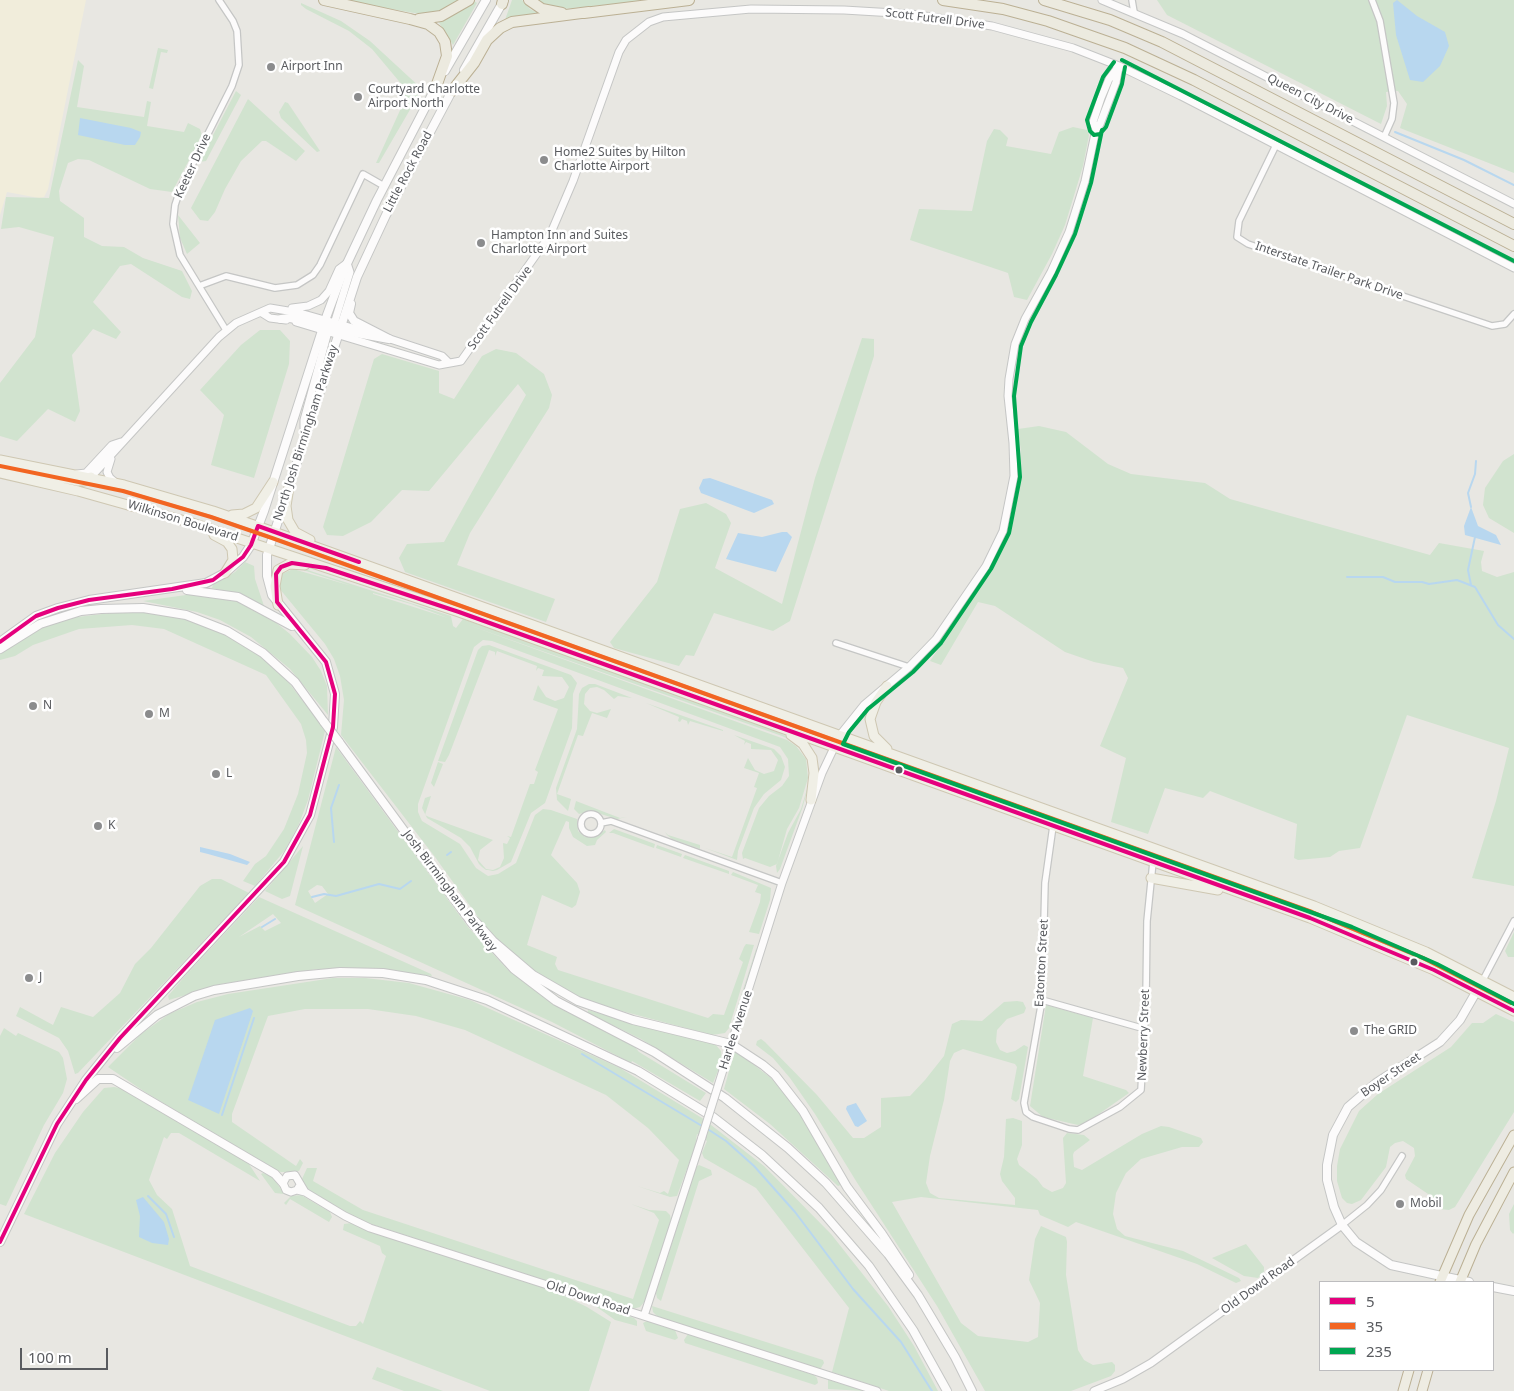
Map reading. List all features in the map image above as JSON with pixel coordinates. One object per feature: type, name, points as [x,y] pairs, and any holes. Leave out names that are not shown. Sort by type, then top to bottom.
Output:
[{"type":"highway","points":[[324,0],[410,18],[434,28],[445,42],[447,56],[437,84]]},
{"type":"highway","points":[[410,18],[433,18],[451,12],[469,0]]},
{"type":"highway","points":[[529,0],[542,9],[552,12],[589,12]]},
{"type":"highway","points":[[452,91],[474,63],[487,40],[506,24],[689,0]]},
{"type":"highway","points":[[943,0],[1003,9],[1048,20],[1125,48],[1194,80],[1514,246]]},
{"type":"highway","points":[[1044,0],[1110,20],[1162,42],[1514,224]]},
{"type":"highway","points":[[1441,1280],[1473,1207],[1514,1134]]},
{"type":"highway","points":[[1463,1281],[1476,1244],[1514,1172]]},
{"type":"highway","points":[[1403,1391],[1409,1371]]},
{"type":"highway","points":[[1422,1391],[1428,1371]]},
{"type":"main road","name":"Little Rock Road","points":[[332,327],[347,263],[384,186],[437,84],[486,0]]},
{"type":"main road","name":"Little Rock Road","points":[[332,327],[350,296],[361,267],[386,215],[452,91],[503,1]]},
{"type":"main road","points":[[350,296],[350,313],[353,321],[389,339]]},
{"type":"main road","points":[[281,319],[290,318],[389,339]]},
{"type":"main road","name":"North Josh Birmingham Parkway","points":[[95,1068],[157,998],[284,862],[310,815],[336,711],[332,678],[326,662],[314,645],[278,605],[270,589],[267,576],[269,548],[306,433],[332,327]]},
{"type":"main road","name":"North Josh Birmingham Parkway","points":[[172,589],[206,583],[226,573],[243,557],[252,542],[332,327]]},
{"type":"main road","name":"Wilkinson Boulevard","points":[[0,460],[119,484],[258,526],[1354,921],[1426,952],[1514,997]]},
{"type":"main road","points":[[0,466],[84,482],[91,477]]},
{"type":"main road","name":"Wilkinson Boulevard","points":[[0,473],[95,495],[192,523],[459,612],[1245,895],[1373,943],[1477,991],[1514,1011]]},
{"type":"main road","points":[[222,514],[240,515],[253,510],[273,482]]},
{"type":"main road","points":[[289,487],[286,510],[292,527],[297,534],[325,547],[331,553]]},
{"type":"main road","points":[[192,523],[198,528],[222,538],[230,545],[233,558],[226,573]]},
{"type":"main road","points":[[278,605],[275,580],[281,567],[292,563],[326,568]]},
{"type":"main road","points":[[0,642],[36,616],[58,608],[89,600],[172,589],[224,593],[238,597],[298,629]]},
{"type":"main road","name":"Josh Birmingham Parkway","points":[[0,648],[40,624],[81,611],[101,608],[143,608],[186,616],[227,630],[263,653],[295,682],[451,896],[498,955],[539,989],[575,1012],[654,1052],[692,1075],[757,1122],[788,1148],[858,1218],[888,1254],[931,1315],[972,1391]]},
{"type":"main road","points":[[624,671],[628,659]]},
{"type":"main road","points":[[887,686],[871,711],[871,727],[879,743],[905,759]]},
{"type":"main road","points":[[776,726],[803,744],[812,758],[814,773],[811,800]]},
{"type":"main road","points":[[1152,878],[1245,895]]},
{"type":"main road","points":[[451,896],[514,960],[532,974],[578,1001],[633,1020],[731,1044],[763,1065],[790,1093],[803,1111],[847,1187],[904,1267],[931,1315]]},
{"type":"main road","points":[[0,1242],[67,1107],[95,1068],[139,1027],[156,1015],[174,1004],[214,990],[298,976],[354,972],[404,976],[467,992],[638,1071],[713,1117],[762,1155],[818,1208],[869,1266],[913,1330],[947,1391]]},
{"type":"main road","name":"Boyer Street","points":[[1441,1280],[1402,1269],[1380,1260],[1356,1242],[1342,1225],[1331,1198],[1327,1166],[1329,1147],[1338,1124],[1348,1108],[1364,1091],[1440,1042],[1458,1023],[1483,980]]},
{"type":"main road","points":[[67,1107],[98,1079],[113,1079],[251,1159],[275,1174],[283,1183]]},
{"type":"main road","points":[[1494,1287],[1514,1291]]},
{"type":"street","name":"Keeter Drive","points":[[218,0],[233,21],[237,31],[239,65],[232,86],[181,188],[175,205],[173,224],[180,255],[226,330]]},
{"type":"street","name":"Queen City Drive","points":[[1102,0],[1183,34],[1514,204]]},
{"type":"street","points":[[1132,0],[1134,12]]},
{"type":"street","points":[[1372,0],[1380,21],[1394,103],[1392,119],[1384,137]]},
{"type":"street","name":"Scott Futrell Drive","points":[[448,362],[456,363],[463,358],[545,244],[577,172],[619,52],[632,34],[655,19],[691,13],[761,9],[844,10],[911,14],[968,22],[1021,33],[1073,48],[1119,66],[1514,268]]},
{"type":"street","name":"Harlee Avenue","points":[[644,1316],[782,883],[811,800],[834,747],[840,735],[864,705],[910,667],[936,639],[956,613],[986,566],[1003,531],[1014,476],[1013,443],[1008,401],[1009,379],[1015,344],[1025,318],[1051,272],[1069,232],[1085,181],[1096,129],[1093,122],[1109,79],[1119,66]]},
{"type":"street","name":"Interstate Trailer Park Drive","points":[[1276,145],[1239,221],[1237,237],[1248,244],[1492,326],[1505,324],[1514,314]]},
{"type":"street","points":[[199,286],[226,276],[275,288],[297,285],[313,275],[320,265],[362,174],[384,186]]},
{"type":"street","points":[[119,484],[110,478],[106,469],[121,442],[226,330],[240,321],[270,308],[302,308],[319,302],[328,291],[339,268],[347,263]]},
{"type":"street","points":[[278,309],[439,365],[448,362],[442,356],[389,339]]},
{"type":"street","points":[[262,313],[270,318],[281,319]]},
{"type":"street","points":[[76,474],[86,473],[112,445],[121,442]]},
{"type":"street","points":[[91,477],[116,450]]},
{"type":"street","points":[[836,643],[910,667]]},
{"type":"street","name":"Eatonton Street","points":[[1026,1112],[1024,1103],[1042,1000],[1046,883],[1052,826],[1057,814]]},
{"type":"street","points":[[602,823],[612,821],[782,883]]},
{"type":"street","name":"Newberry Street","points":[[1026,1112],[1033,1117],[1069,1129],[1078,1130],[1136,1096],[1143,1085],[1147,921],[1153,862],[1158,850]]},
{"type":"street","name":"Boyer Street","points":[[1483,980],[1514,921]]},
{"type":"street","points":[[1042,1000],[1145,1030]]},
{"type":"street","name":"Old Dowd Road","points":[[1094,1391],[1123,1379],[1151,1362],[1342,1225],[1367,1205],[1380,1190],[1402,1156]]},
{"type":"street","points":[[283,1183],[287,1176],[292,1175],[297,1177],[298,1188]]},
{"type":"street","name":"Old Dowd Road","points":[[283,1183],[288,1191],[298,1188],[345,1216],[370,1228],[877,1391]]},
{"type":"shaded area","points":[[0,0],[86,0],[48,189],[44,197],[39,198],[7,192],[0,215]]},
{"type":"green space","points":[[338,0],[463,0],[443,11],[426,15]]},
{"type":"green space","points":[[512,0],[522,0],[530,9],[540,14],[505,20]]},
{"type":"green space","points":[[536,0],[652,0],[563,9],[542,4]]},
{"type":"green space","points":[[1157,0],[1514,0],[1514,173],[1400,128],[1407,104],[1398,91],[1386,92],[1387,106],[1381,124],[1167,15]]},
{"type":"green space","points":[[474,1],[477,3],[453,45],[438,21],[451,16]]},
{"type":"green space","points":[[301,3],[341,21],[370,41],[422,89],[379,163],[376,163],[402,106],[403,86],[372,49],[349,31],[306,9]]},
{"type":"green space","points":[[158,48],[168,50],[167,53],[161,52],[153,89],[149,88]]},
{"type":"green space","points":[[78,60],[84,66],[77,107],[144,117],[147,101],[151,102],[147,126],[184,132],[188,123],[200,129],[202,136],[172,192],[150,189],[89,160],[78,159],[68,163],[59,191],[60,201],[84,218],[84,237],[102,246],[124,247],[143,258],[182,271],[192,291],[190,299],[182,297],[131,264],[120,266],[93,302],[121,332],[116,339],[93,329],[72,355],[80,411],[75,422],[48,409],[17,441],[0,436],[0,383],[35,337],[54,237],[19,227],[1,229],[6,197],[49,198]]},
{"type":"green space","points":[[236,91],[241,95],[206,161],[199,162]]},
{"type":"green space","points":[[248,99],[305,151],[296,161],[266,141],[262,141],[241,161],[225,189],[215,212],[208,221],[200,220],[191,208]]},
{"type":"green space","points":[[285,102],[288,103],[320,151],[317,152],[281,118],[279,112]]},
{"type":"green space","points":[[1073,127],[1087,130],[1089,135],[1083,166],[1065,225],[1052,254],[1027,300],[1014,297],[1008,273],[910,240],[919,209],[972,211],[987,141],[994,129],[1000,130],[1008,138],[1006,146],[1051,154],[1059,132]]},
{"type":"green space","points":[[178,215],[200,243],[187,254],[180,238]]},
{"type":"green space","points":[[260,330],[280,330],[290,341],[289,364],[254,478],[211,465],[224,415],[200,390],[241,345]]},
{"type":"green space","points":[[862,338],[874,339],[874,356],[790,621],[773,631],[714,613],[694,656],[686,655],[679,666],[614,648],[610,642],[657,582],[680,509],[706,503],[726,514],[731,523],[715,568],[782,604],[815,478]]},
{"type":"green space","points":[[496,349],[516,353],[544,374],[552,395],[549,408],[470,533],[457,565],[555,599],[546,622],[405,572],[399,558],[407,544],[444,542],[526,395],[518,384],[429,491],[402,490],[371,522],[343,536],[327,535],[323,527],[374,359],[382,354],[439,371],[439,393],[454,399],[482,356]]},
{"type":"green space","points":[[1039,426],[1066,432],[1108,464],[1131,474],[1205,483],[1230,499],[1430,555],[1439,543],[1484,551],[1481,562],[1482,571],[1497,577],[1514,572],[1514,886],[1472,878],[1496,801],[1509,748],[1407,715],[1360,848],[1339,851],[1330,857],[1298,860],[1294,858],[1297,824],[1210,791],[1203,798],[1165,788],[1148,834],[1111,822],[1126,758],[1100,746],[1128,678],[1123,668],[1094,662],[1065,652],[995,606],[978,602],[941,665],[930,661],[981,585],[1001,548],[1012,520],[1019,487],[1021,452],[1018,429]]},
{"type":"green space","points":[[1514,454],[1514,533],[1489,518],[1483,505],[1485,488],[1503,461]]},
{"type":"green space","points":[[245,562],[254,566],[255,579],[264,606],[245,596],[212,588],[213,585],[235,572]]},
{"type":"green space","points":[[298,567],[451,616],[453,626],[456,628],[463,619],[766,727],[791,738],[799,744],[804,752],[794,742],[782,736],[463,623],[787,740],[796,746],[806,759],[808,778],[799,808],[787,829],[777,864],[770,867],[745,858],[743,859],[742,853],[759,808],[769,796],[782,786],[789,776],[788,759],[780,747],[492,641],[483,640],[474,647],[418,804],[418,812],[422,821],[460,844],[476,868],[488,876],[498,874],[516,863],[535,815],[543,809],[577,819],[578,831],[585,837],[595,837],[605,830],[606,832],[597,840],[595,845],[587,846],[573,837],[569,828],[569,822],[566,821],[551,855],[577,883],[580,892],[576,905],[572,908],[542,895],[527,945],[557,957],[555,964],[558,970],[708,1018],[713,1014],[724,1015],[743,962],[739,959],[744,947],[746,944],[754,945],[729,1028],[725,1033],[712,1035],[588,1002],[534,972],[488,931],[435,857],[341,735],[344,700],[340,676],[334,659],[325,644],[279,588],[281,571],[284,573],[293,569],[352,586],[297,568],[284,568]],"holes":[[[373,593],[411,604],[448,618]]]},
{"type":"green space","points":[[193,594],[240,600],[269,617],[290,634],[312,657],[321,671],[327,686],[328,715],[290,669],[251,637],[220,620],[197,612],[143,601]]},
{"type":"green space","points":[[119,612],[154,613],[186,619],[233,637],[260,655],[282,674],[325,731],[308,800],[299,824],[285,850],[255,886],[243,881],[255,864],[266,856],[284,829],[298,794],[307,753],[306,740],[301,724],[266,675],[164,629],[132,625],[79,629],[33,645],[15,656],[0,660],[0,654],[41,628],[69,618]]},
{"type":"green space","points":[[489,645],[571,675],[577,683],[573,694],[572,728],[545,803],[531,813],[511,862],[497,870],[493,871],[486,870],[479,864],[470,847],[461,838],[427,818],[426,815],[493,840],[480,850],[478,860],[486,869],[493,870],[500,867],[504,858],[503,843],[507,844],[510,838],[507,836],[511,837],[530,784],[534,784],[538,772],[535,770],[558,709],[533,700],[538,685],[546,697],[555,701],[564,698],[569,687],[562,677],[542,676],[544,670],[538,668],[536,671],[537,666],[497,651],[495,656],[495,652],[489,650],[449,755],[445,762],[438,761],[478,650],[482,646]]},
{"type":"green space","points":[[589,684],[595,684],[632,698],[618,696],[614,699],[604,690],[597,687],[590,688],[585,694],[584,704],[590,711],[597,713],[611,709],[607,718],[592,713],[583,736],[578,735],[557,794],[571,799],[568,811],[557,800],[556,788],[577,729],[579,694],[582,688]]},
{"type":"green space","points":[[646,703],[723,731],[690,721],[688,725],[687,721],[682,719],[680,722],[678,721],[679,717]]},
{"type":"green space","points":[[734,735],[774,749],[781,756],[785,767],[781,780],[764,794],[754,808],[738,851],[737,860],[705,848],[732,857],[757,788],[754,787],[759,773],[744,768],[748,758],[755,770],[764,774],[774,771],[778,760],[771,750],[751,749],[751,744],[746,742],[744,745],[745,741]]},
{"type":"green space","points":[[336,747],[468,927],[508,970],[551,1003],[634,1046],[639,1052],[706,1093],[700,1101],[632,1061],[631,1063],[552,1022],[295,905]],"holes":[[[317,885],[322,886],[328,894],[315,903],[308,891]]]},
{"type":"green space","points":[[804,753],[807,754],[811,765],[810,781],[802,809],[777,873],[776,866],[788,833],[801,809],[810,779],[810,764]]},
{"type":"green space","points":[[438,762],[443,764],[434,787],[431,783]]},
{"type":"green space","points":[[431,796],[425,814],[422,808],[425,798]]},
{"type":"green space","points":[[576,801],[620,818],[627,817],[617,819],[591,811],[579,814],[574,809]]},
{"type":"green space","points":[[614,829],[655,844],[654,848],[609,833]]},
{"type":"green space","points":[[665,832],[668,835],[700,845],[700,849],[672,839],[667,835]]},
{"type":"green space","points":[[657,845],[682,854],[681,857],[656,848]]},
{"type":"green space","points":[[303,846],[290,896],[282,899],[265,891]]},
{"type":"green space","points":[[685,855],[729,871],[729,874],[683,858]]},
{"type":"green space","points":[[733,872],[771,888],[770,900],[759,934],[749,932],[760,902],[761,894],[755,892],[758,885],[731,875]]},
{"type":"green space","points":[[212,879],[221,879],[249,893],[78,1073],[75,1074],[68,1051],[59,1038],[16,1016],[20,1007],[53,1025],[61,1007],[93,1017],[120,993],[135,964],[151,948],[200,886]]},
{"type":"green space","points":[[259,897],[432,976],[380,969],[317,969],[222,984],[169,1000],[168,996]],"holes":[[[273,914],[281,923],[265,931],[260,926],[239,937]]]},
{"type":"green space","points":[[1514,932],[1514,957],[1508,957],[1505,951]]},
{"type":"green space","points":[[756,949],[734,1020],[732,1024]]},
{"type":"green space","points":[[333,978],[365,978],[409,983],[470,1000],[620,1068],[702,1118],[764,1166],[831,1234],[888,1306],[914,1346],[938,1391],[889,1391],[832,1372],[849,1308],[756,1188],[704,1158],[702,1153],[707,1141],[697,1134],[695,1147],[677,1196],[670,1197],[637,1186],[660,1193],[664,1191],[668,1194],[679,1160],[648,1128],[606,1095],[465,1030],[416,1016],[368,1009],[305,1009],[268,1016],[232,1114],[232,1122],[296,1166],[300,1159],[303,1163],[299,1171],[294,1172],[274,1170],[145,1092],[108,1067],[141,1034],[169,1014],[197,1002],[228,994]]},
{"type":"green space","points":[[1004,1002],[1023,1002],[1026,1008],[1024,1013],[1007,1019],[997,1030],[996,1042],[1000,1050],[1007,1053],[1015,1051],[1024,1045],[1028,1047],[1019,1099],[1016,1102],[1011,1099],[1017,1067],[1015,1064],[963,1049],[954,1053],[950,1061],[944,1100],[930,1156],[926,1183],[930,1193],[939,1198],[1015,1205],[1015,1198],[1002,1181],[1000,1174],[1004,1157],[1006,1119],[1013,1118],[1022,1121],[1022,1145],[1017,1159],[1019,1165],[1037,1179],[1043,1187],[1052,1192],[1063,1188],[1066,1183],[1063,1138],[1067,1133],[1084,1135],[1090,1140],[1074,1152],[1073,1155],[1074,1167],[1082,1170],[1142,1134],[1161,1126],[1169,1127],[1201,1138],[1203,1142],[1199,1147],[1182,1147],[1141,1159],[1126,1173],[1116,1193],[1113,1214],[1117,1229],[1125,1236],[1183,1251],[1239,1278],[1241,1281],[1236,1283],[1197,1264],[1076,1222],[1068,1227],[1040,1215],[1038,1210],[921,1197],[892,1202],[961,1323],[978,1336],[1028,1342],[1038,1337],[1040,1303],[1029,1280],[1035,1239],[1041,1226],[1066,1237],[1066,1275],[1078,1350],[1084,1360],[1093,1365],[1112,1362],[1115,1365],[1115,1371],[1111,1376],[1071,1391],[985,1391],[937,1306],[815,1114],[790,1078],[773,1058],[756,1045],[757,1041],[761,1039],[765,1042],[817,1095],[853,1138],[864,1138],[881,1127],[881,1098],[910,1096],[944,1056],[952,1024],[961,1020],[982,1021]]},
{"type":"green space","points":[[1046,1005],[1093,1018],[1083,1076],[1126,1090],[1129,1093],[1086,1123],[1078,1125],[1043,1117],[1030,1106]]},
{"type":"green space","points":[[588,1010],[715,1044],[721,1051],[722,1061],[713,1083],[641,1039],[588,1013]]},
{"type":"green space","points":[[1496,1014],[1514,1022],[1514,1112],[1455,1207],[1449,1210],[1439,1209],[1434,1198],[1406,1179],[1405,1175],[1415,1156],[1414,1148],[1403,1141],[1395,1143],[1390,1147],[1386,1167],[1361,1200],[1352,1204],[1347,1203],[1342,1198],[1337,1181],[1337,1166],[1340,1149],[1359,1111],[1378,1094],[1451,1047],[1472,1023],[1483,1023]]},
{"type":"green space","points":[[4,1028],[16,1036],[18,1033],[59,1052],[63,1058],[67,1079],[63,1093],[44,1125],[6,1206],[0,1204],[0,1036]]},
{"type":"green space","points":[[737,1052],[771,1078],[795,1106],[841,1185],[838,1186],[770,1124],[724,1089],[734,1053]]},
{"type":"green space","points":[[104,1088],[125,1089],[242,1158],[249,1164],[260,1181],[179,1133],[171,1133],[167,1139],[164,1137],[149,1180],[157,1195],[172,1209],[190,1266],[350,1326],[356,1326],[360,1321],[363,1324],[386,1256],[382,1253],[380,1246],[343,1230],[344,1224],[352,1223],[369,1231],[554,1291],[587,1307],[611,1322],[589,1391],[490,1391],[24,1214],[55,1153],[83,1112]]},
{"type":"green space","points":[[699,1165],[711,1170],[712,1175],[699,1181],[661,1301],[657,1298],[656,1293],[696,1167]]},
{"type":"green space","points":[[307,1168],[317,1168],[313,1181],[363,1210],[633,1299],[659,1220],[654,1213],[631,1204],[649,1210],[666,1211],[670,1215],[671,1220],[645,1301],[640,1307],[632,1309],[362,1221],[306,1187],[302,1179]]},
{"type":"green space","points":[[261,1174],[273,1177],[284,1194],[275,1193]]},
{"type":"green space","points":[[301,1195],[330,1212],[332,1217],[329,1222],[290,1199],[286,1205],[284,1203],[291,1196]]},
{"type":"green space","points":[[1514,1204],[1513,1234],[1510,1230],[1509,1214]]},
{"type":"green space","points":[[1246,1244],[1264,1267],[1264,1272],[1258,1278],[1244,1276],[1212,1258]]},
{"type":"green space","points":[[594,1305],[634,1318],[637,1321],[637,1326],[615,1320]]},
{"type":"green space","points":[[652,1306],[823,1360],[824,1363],[821,1368],[815,1368],[658,1317],[653,1312]]},
{"type":"green space","points":[[647,1321],[675,1330],[678,1338],[675,1340],[646,1331],[643,1323]]},
{"type":"green space","points":[[688,1334],[814,1375],[818,1383],[815,1385],[685,1343],[684,1340]]},
{"type":"green space","points":[[377,1367],[443,1391],[404,1391],[372,1379]]},
{"type":"green space","points":[[828,1380],[830,1380],[864,1391],[828,1389]]},
{"type":"water","points":[[1397,0],[1417,16],[1445,32],[1449,46],[1440,66],[1423,82],[1410,80],[1396,35],[1393,3]]},
{"type":"water","points":[[80,118],[131,128],[141,132],[140,137],[135,145],[125,145],[78,135]]},
{"type":"water","points":[[710,478],[772,500],[774,504],[754,513],[701,493],[699,488],[703,479]]},
{"type":"water","points":[[1471,507],[1478,526],[1496,535],[1501,545],[1465,535],[1464,526]]},
{"type":"water","points":[[787,532],[792,537],[776,572],[726,559],[738,533],[762,537]]},
{"type":"water","points":[[200,847],[230,854],[250,862],[247,865],[200,852]]},
{"type":"water","points":[[250,1008],[253,1011],[219,1114],[188,1100],[215,1020]]},
{"type":"water","points":[[856,1103],[867,1121],[858,1127],[855,1126],[846,1109],[847,1106]]},
{"type":"water","points":[[143,1197],[164,1222],[169,1239],[168,1245],[152,1243],[139,1237],[140,1216],[136,1200]]},
{"type":"waterway","points":[[1395,132],[1464,160],[1514,185]]},
{"type":"waterway","points":[[1471,507],[1468,493],[1475,474],[1476,461]]},
{"type":"waterway","points":[[1471,585],[1468,570],[1475,537]]},
{"type":"waterway","points":[[1347,577],[1383,577],[1395,582],[1422,582],[1429,584],[1457,580],[1475,587],[1498,625],[1514,639]]},
{"type":"waterway","points":[[334,842],[331,808],[339,785]]},
{"type":"waterway","points":[[447,855],[451,852]]},
{"type":"waterway","points":[[312,897],[324,894],[336,896],[379,884],[400,889],[411,881]]},
{"type":"waterway","points":[[262,927],[275,919]]},
{"type":"waterway","points":[[222,1115],[254,1018]]},
{"type":"waterway","points":[[582,1054],[702,1126]]},
{"type":"waterway","points":[[706,1128],[726,1141],[754,1166],[795,1212],[853,1289],[901,1342],[932,1391]]},
{"type":"waterway","points":[[148,1196],[166,1214],[174,1237]]},
{"type":"transit line","name":"235","points":[[1122,60],[1514,261]]},
{"type":"transit line","name":"235","points":[[1114,62],[1103,77],[1087,120],[1090,131],[1094,135],[1100,134],[1106,127],[1122,84],[1125,67]]},
{"type":"transit line","name":"235","points":[[1102,130],[1091,183],[1075,234],[1021,346],[1014,396],[1020,477],[1009,533],[991,569],[941,643],[913,672],[868,709],[849,732],[843,744],[1352,927],[1437,964],[1514,1004]]},
{"type":"transit line","name":"35","points":[[0,466],[123,491],[211,517],[272,538],[1312,912],[1423,958],[1511,1003]]},
{"type":"transit line","name":"5","points":[[0,642],[36,616],[58,608],[89,600],[172,589],[213,580],[243,557],[251,545],[258,526],[359,562]]},
{"type":"transit line","name":"5","points":[[0,1242],[57,1124],[86,1080],[120,1038],[284,862],[310,815],[333,727],[335,694],[326,662],[277,602],[276,574],[281,567],[292,563],[326,568],[459,612],[1310,918],[1434,970],[1514,1011]]},
{"type":"place","name":"Airport Inn","points":[[271,67]]},
{"type":"place","name":"Courtyard Charlotte Airport North","points":[[358,97]]},
{"type":"place","name":"Home2 Suites by Hilton Charlotte Airport","points":[[544,160]]},
{"type":"place","name":"Hampton Inn and Suites Charlotte Airport","points":[[481,243]]},
{"type":"place","name":"N","points":[[33,706]]},
{"type":"place","name":"M","points":[[149,714]]},
{"type":"place","name":"L","points":[[216,774]]},
{"type":"place","name":"K","points":[[98,826]]},
{"type":"place","name":"J","points":[[29,978]]},
{"type":"place","name":"The GRID","points":[[1354,1031]]},
{"type":"place","name":"Mobil","points":[[1400,1204]]}]
